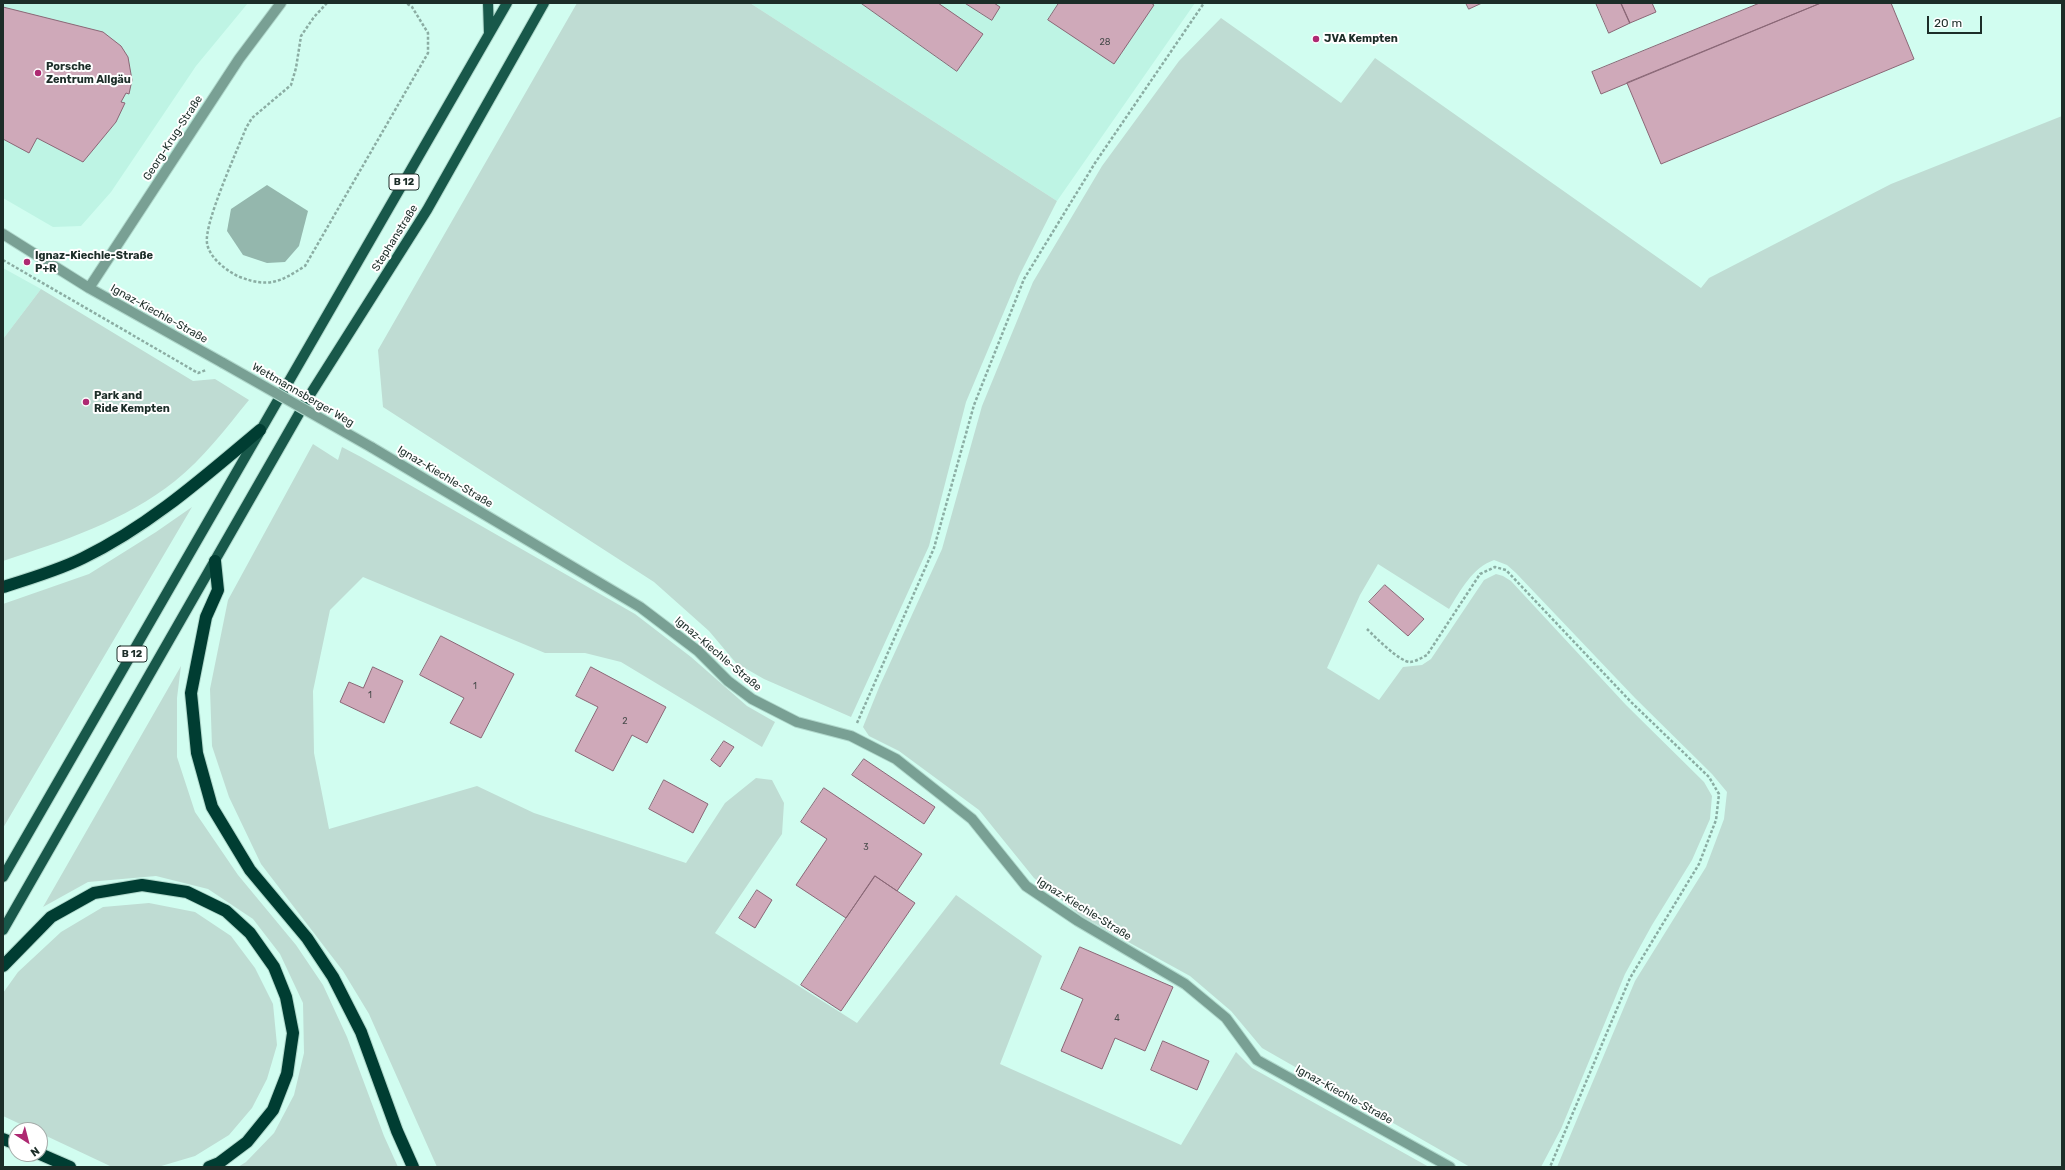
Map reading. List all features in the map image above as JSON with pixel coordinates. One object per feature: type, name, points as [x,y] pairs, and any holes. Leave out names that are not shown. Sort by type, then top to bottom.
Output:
[{"type":"highway","points":[[3,588],[83,559],[147,521],[194,486],[260,430]]},
{"type":"highway","points":[[215,561],[218,590],[206,617],[191,693],[197,753],[212,807],[250,870],[307,938],[333,977],[361,1032],[397,1131],[413,1167]]},
{"type":"highway","points":[[3,966],[51,917],[94,893],[142,885],[187,892],[226,911],[250,933],[274,967],[286,997],[293,1033],[287,1074],[273,1110],[247,1142],[219,1163],[209,1167]]},
{"type":"highway","points":[[48,1157],[70,1167]]},
{"type":"main road","points":[[488,3],[489,34]]},
{"type":"main road","name":"Stephanstraße","points":[[260,430],[319,331],[507,3]]},
{"type":"main road","name":"Stephanstraße","points":[[215,561],[308,398],[427,210],[544,3]]},
{"type":"main road","name":"B 12","points":[[3,877],[260,430]]},
{"type":"main road","name":"B 12","points":[[3,930],[215,561]]},
{"type":"street","name":"Georg-Krug-Straße","points":[[89,288],[239,59],[281,3]]},
{"type":"street","name":"Ignaz-Kiechle-Straße","points":[[3,234],[89,288],[223,363]]},
{"type":"street","name":"Wettmannsberger Weg","points":[[223,363],[371,447]]},
{"type":"street","name":"Ignaz-Kiechle-Straße","points":[[371,447],[640,607],[698,651],[728,681],[752,699],[797,722],[852,736],[896,759],[972,819],[1026,886],[1078,921],[1185,984],[1226,1018],[1257,1060],[1450,1167]]},
{"type":"path","points":[[327,3],[314,17],[301,36],[296,68],[291,85],[252,118],[246,128],[209,223],[207,244],[216,261],[230,273],[256,283],[282,280],[305,266],[428,53],[428,33],[412,7],[406,3]]},
{"type":"path","points":[[852,736],[934,548],[974,405],[1024,279],[1095,163],[1204,3]]},
{"type":"path","points":[[3,260],[198,373]]},
{"type":"path","points":[[1366,630],[1402,660],[1410,662],[1419,659],[1427,655],[1480,574],[1495,567],[1506,570],[1631,702],[1709,777],[1719,794],[1716,820],[1699,864],[1630,978],[1550,1167]]},
{"type":"shaded area","points":[[3,3],[248,3],[196,66],[111,192],[81,226],[53,227],[3,198]]},
{"type":"shaded area","points":[[577,3],[750,3],[1057,201],[1019,276],[966,402],[929,546],[851,717],[764,679],[736,663],[709,631],[654,582],[383,407],[378,350]]},
{"type":"shaded area","points":[[750,3],[1195,3],[1057,201]]},
{"type":"shaded area","points":[[1221,18],[1341,103],[1375,58],[1701,288],[1709,278],[1891,184],[2062,116],[2062,1167],[1557,1167],[1635,981],[1706,867],[1724,819],[1727,792],[1712,774],[1635,698],[1516,573],[1507,565],[1494,560],[1479,568],[1473,574],[1449,609],[1378,564],[1360,595],[1327,668],[1379,700],[1403,667],[1422,665],[1431,659],[1484,580],[1496,574],[1503,576],[1511,581],[1626,705],[1704,782],[1712,796],[1710,819],[1692,860],[1652,925],[1625,974],[1561,1129],[1541,1167],[1470,1167],[1262,1048],[1231,1011],[1190,976],[1081,916],[1034,878],[979,810],[899,751],[869,736],[863,727],[880,685],[942,549],[982,406],[1033,282],[1102,166],[1179,61]]},
{"type":"shaded area","points":[[267,185],[308,211],[299,246],[285,262],[267,263],[243,255],[227,231],[231,209]]},
{"type":"shaded area","points":[[3,268],[41,289],[3,339]]},
{"type":"shaded area","points":[[41,289],[193,381],[215,379],[249,400],[214,443],[195,463],[175,481],[156,495],[114,519],[48,546],[3,561],[3,339]]},
{"type":"shaded area","points":[[313,444],[338,460],[342,447],[361,457],[635,614],[691,657],[747,706],[775,722],[762,747],[621,662],[585,653],[545,653],[363,577],[330,610],[313,691],[314,753],[329,829],[477,786],[534,813],[686,863],[725,803],[756,778],[772,780],[784,803],[782,834],[715,933],[857,1023],[956,895],[1042,956],[1000,1064],[1181,1145],[1236,1052],[1252,1068],[1429,1167],[437,1167],[369,1014],[343,971],[261,864],[229,797],[212,746],[210,689],[228,600]]},
{"type":"shaded area","points":[[192,507],[3,828],[3,604],[89,574],[156,532]]},
{"type":"shaded area","points":[[181,666],[177,698],[177,757],[195,812],[238,875],[296,945],[323,985],[347,1037],[384,1136],[398,1167],[238,1167],[246,1162],[274,1133],[294,1095],[304,1053],[303,1003],[280,954],[253,919],[208,889],[156,876],[88,882],[43,907]]},
{"type":"shaded area","points":[[149,903],[195,912],[231,936],[255,968],[273,1004],[277,1045],[267,1079],[252,1108],[229,1135],[195,1156],[158,1167],[110,1166],[48,1137],[48,1122],[16,1122],[3,1116],[3,993],[18,972],[61,932],[103,907]]},
{"type":"building","points":[[861,3],[938,3],[983,34],[957,71]]},
{"type":"building","points":[[965,3],[994,3],[1000,7],[992,20]]},
{"type":"building","points":[[1059,3],[1151,3],[1154,5],[1114,64],[1048,20]]},
{"type":"building","points":[[1466,3],[1482,3],[1469,9]]},
{"type":"building","points":[[1596,3],[1621,3],[1630,23],[1609,33]]},
{"type":"building","points":[[1621,3],[1652,3],[1656,12],[1630,23]]},
{"type":"building","points":[[1760,3],[1821,3],[1601,94],[1592,72]]},
{"type":"building","points":[[1821,3],[1891,3],[1914,59],[1661,164],[1627,83]]},
{"type":"building","points":[[3,7],[103,32],[121,46],[128,57],[132,80],[129,94],[126,93],[121,102],[125,103],[116,122],[83,162],[37,138],[29,153],[3,139]]},
{"type":"building","points":[[1385,585],[1424,619],[1408,636],[1369,602]]},
{"type":"building","points":[[441,636],[514,674],[481,738],[450,723],[464,698],[420,675]]},
{"type":"building","points":[[373,667],[403,681],[384,723],[340,702],[349,682],[363,688]]},
{"type":"building","points":[[591,667],[666,707],[647,743],[632,735],[613,771],[575,751],[598,707],[576,696]]},
{"type":"building","points":[[724,741],[734,747],[720,767],[711,760]]},
{"type":"building","points":[[864,759],[935,807],[924,824],[852,775]]},
{"type":"building","points":[[664,780],[708,804],[693,833],[649,809]]},
{"type":"building","points":[[824,788],[922,854],[897,891],[875,876],[846,918],[796,885],[827,839],[801,822]]},
{"type":"building","points":[[875,876],[915,903],[841,1011],[801,985]]},
{"type":"building","points":[[757,890],[772,900],[755,928],[739,918]]},
{"type":"building","points":[[1080,947],[1173,987],[1145,1051],[1115,1038],[1102,1069],[1061,1051],[1083,999],[1061,989]]},
{"type":"building","points":[[1163,1041],[1209,1061],[1197,1090],[1151,1070]]},
{"type":"place","name":"JVA Kempten","points":[[1316,39]]},
{"type":"place","name":"Porsche Zentrum Allgäu","points":[[38,73]]},
{"type":"place","name":"Ignaz-Kiechle-Straße P+R","points":[[27,262]]},
{"type":"place","name":"Park and Ride Kempten","points":[[86,402]]}]
